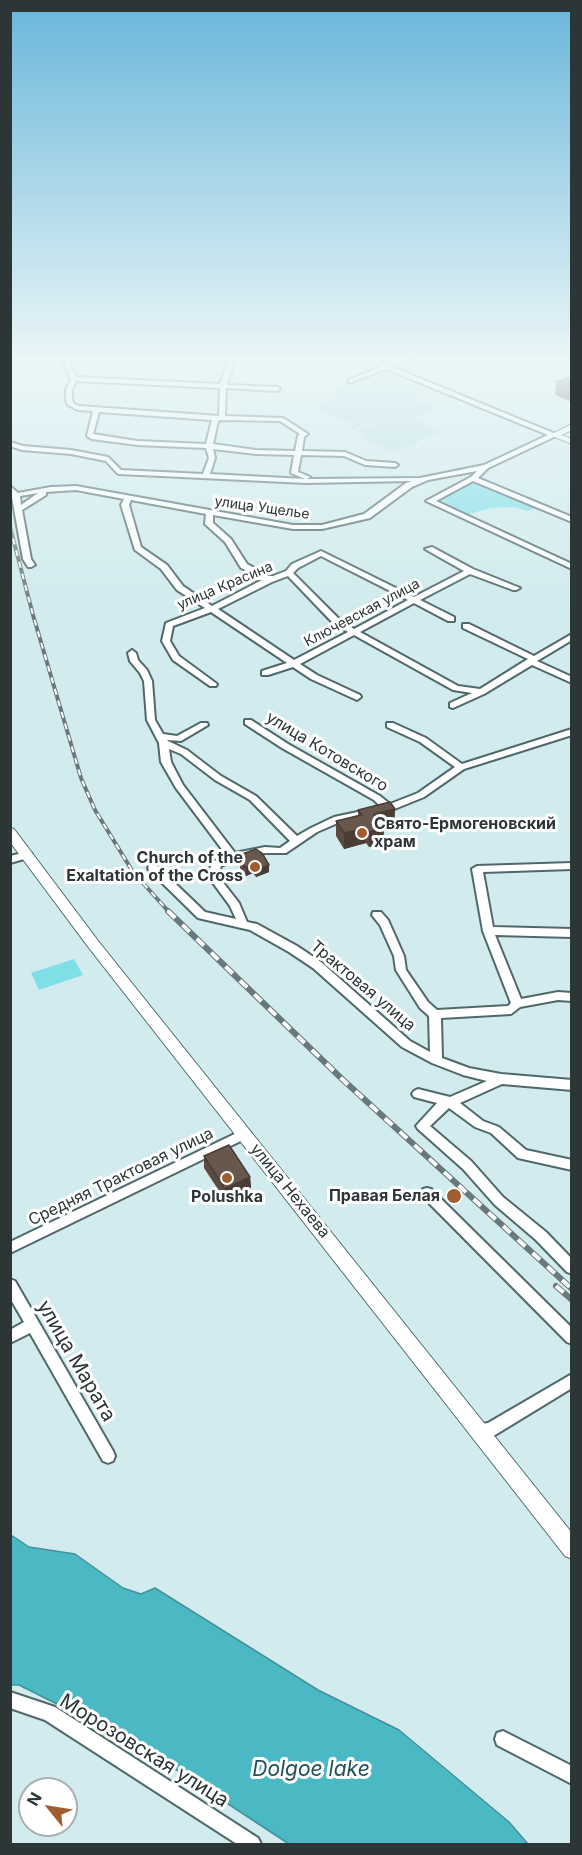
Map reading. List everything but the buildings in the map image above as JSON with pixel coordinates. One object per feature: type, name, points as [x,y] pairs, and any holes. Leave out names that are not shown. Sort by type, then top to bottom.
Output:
[{"type":"street","points":[[12,445],[22,448],[71,452],[108,459],[119,472],[306,481],[426,478]]},
{"type":"street","points":[[174,445],[256,452],[345,454],[365,463],[395,465]]},
{"type":"street","points":[[299,445],[294,473],[318,479]]},
{"type":"street","points":[[534,445],[486,467],[473,478],[430,501],[572,567]]},
{"type":"street","points":[[206,476],[212,458],[208,446]]},
{"type":"street","name":"улица Ущелье","points":[[17,492],[76,488],[292,527],[322,527],[367,516],[409,485],[426,478],[486,467]]},
{"type":"street","points":[[473,478],[572,520]]},
{"type":"street","points":[[18,510],[31,499],[51,489]]},
{"type":"street","points":[[17,492],[27,559],[31,565]]},
{"type":"street","points":[[129,497],[125,505],[138,548],[164,567],[180,588],[325,683],[357,697]]},
{"type":"street","points":[[210,513],[209,524],[228,542],[244,566],[253,571],[256,578],[274,578]]},
{"type":"street","points":[[429,549],[470,571],[516,588]]},
{"type":"street","name":"улица Красина","points":[[213,684],[176,658],[166,641],[169,625],[289,573],[295,566],[321,553],[413,601]]},
{"type":"street","name":"Ключевская улица","points":[[265,674],[295,663],[470,571]]},
{"type":"street","points":[[289,573],[334,620],[456,688],[481,692]]},
{"type":"street","points":[[413,601],[451,619]]},
{"type":"street","points":[[466,626],[572,681]]},
{"type":"street","points":[[453,705],[481,692],[572,636]]},
{"type":"street","points":[[132,653],[134,661],[144,672],[148,681],[151,720],[162,740],[166,762],[179,786],[233,857]]},
{"type":"street","name":"улица Котовского","points":[[248,722],[285,746],[377,798],[390,808]]},
{"type":"street","points":[[162,740],[178,740],[204,725]]},
{"type":"street","points":[[390,725],[423,740],[461,767]]},
{"type":"street","points":[[243,924],[235,905],[213,876],[216,864],[233,857],[265,850],[282,851],[337,819],[390,808],[421,795],[461,767],[572,732]]},
{"type":"street","points":[[162,740],[184,752],[218,778],[253,798],[296,841]]},
{"type":"street","name":"улица Нехаева","points":[[10,832],[94,945],[572,1549]]},
{"type":"street","points":[[10,860],[27,855]]},
{"type":"street","points":[[518,1004],[488,931],[477,869],[572,866]]},
{"type":"street","name":"Трактовая улица","points":[[153,868],[202,915],[243,924],[263,932],[317,965],[406,1044],[435,1060],[467,1072],[501,1079],[572,1084]]},
{"type":"street","points":[[377,915],[384,923],[399,956],[401,970],[424,1005],[435,1014],[511,1010],[518,1004],[558,996],[572,997]]},
{"type":"street","points":[[488,931],[572,933]]},
{"type":"street","points":[[435,1014],[435,1060]]},
{"type":"street","points":[[501,1079],[442,1106],[422,1126],[467,1165],[499,1201],[541,1236],[572,1268]]},
{"type":"street","points":[[418,1094],[450,1102],[479,1124],[495,1130],[522,1154],[572,1165]]},
{"type":"street","name":"Средняя Трактовая улица","points":[[10,1248],[245,1134]]},
{"type":"street","points":[[427,1193],[572,1338]]},
{"type":"street","name":"улица Марата","points":[[10,1285],[108,1456]]},
{"type":"street","points":[[10,1337],[32,1325]]},
{"type":"street","points":[[480,1430],[490,1430],[572,1380]]},
{"type":"street","name":"Морозовская улица","points":[[10,1700],[49,1713],[252,1845]]},
{"type":"street","points":[[503,1739],[572,1776]]},
{"type":"shaded area","points":[[376,445],[413,445],[407,447],[390,451]]},
{"type":"shaded area","points":[[473,480],[535,507],[535,509],[527,511],[514,507],[491,508],[465,515],[434,501]]},
{"type":"shaded area","points":[[74,959],[83,975],[39,990],[31,973]]},
{"type":"water","name":"Dolgoe lake","points":[[11,1535],[29,1547],[75,1554],[123,1588],[141,1594],[155,1588],[318,1690],[399,1730],[509,1822],[528,1844],[289,1844],[137,1744],[19,1685],[11,1685]]},
{"type":"railway","points":[[10,527],[33,615],[81,778],[95,810],[133,872],[169,912]]},
{"type":"railway","points":[[169,912],[341,1078],[572,1289]]},
{"type":"railway","points":[[556,1286],[572,1300]]},
{"type":"place","name":"Свято-Ермогеновский храм","points":[[362,833]]},
{"type":"place","name":"Church of the Exaltation of the Cross","points":[[255,867]]},
{"type":"place","name":"Polushka","points":[[227,1178]]},
{"type":"place","name":"Правая Белая","points":[[454,1196]]}]
